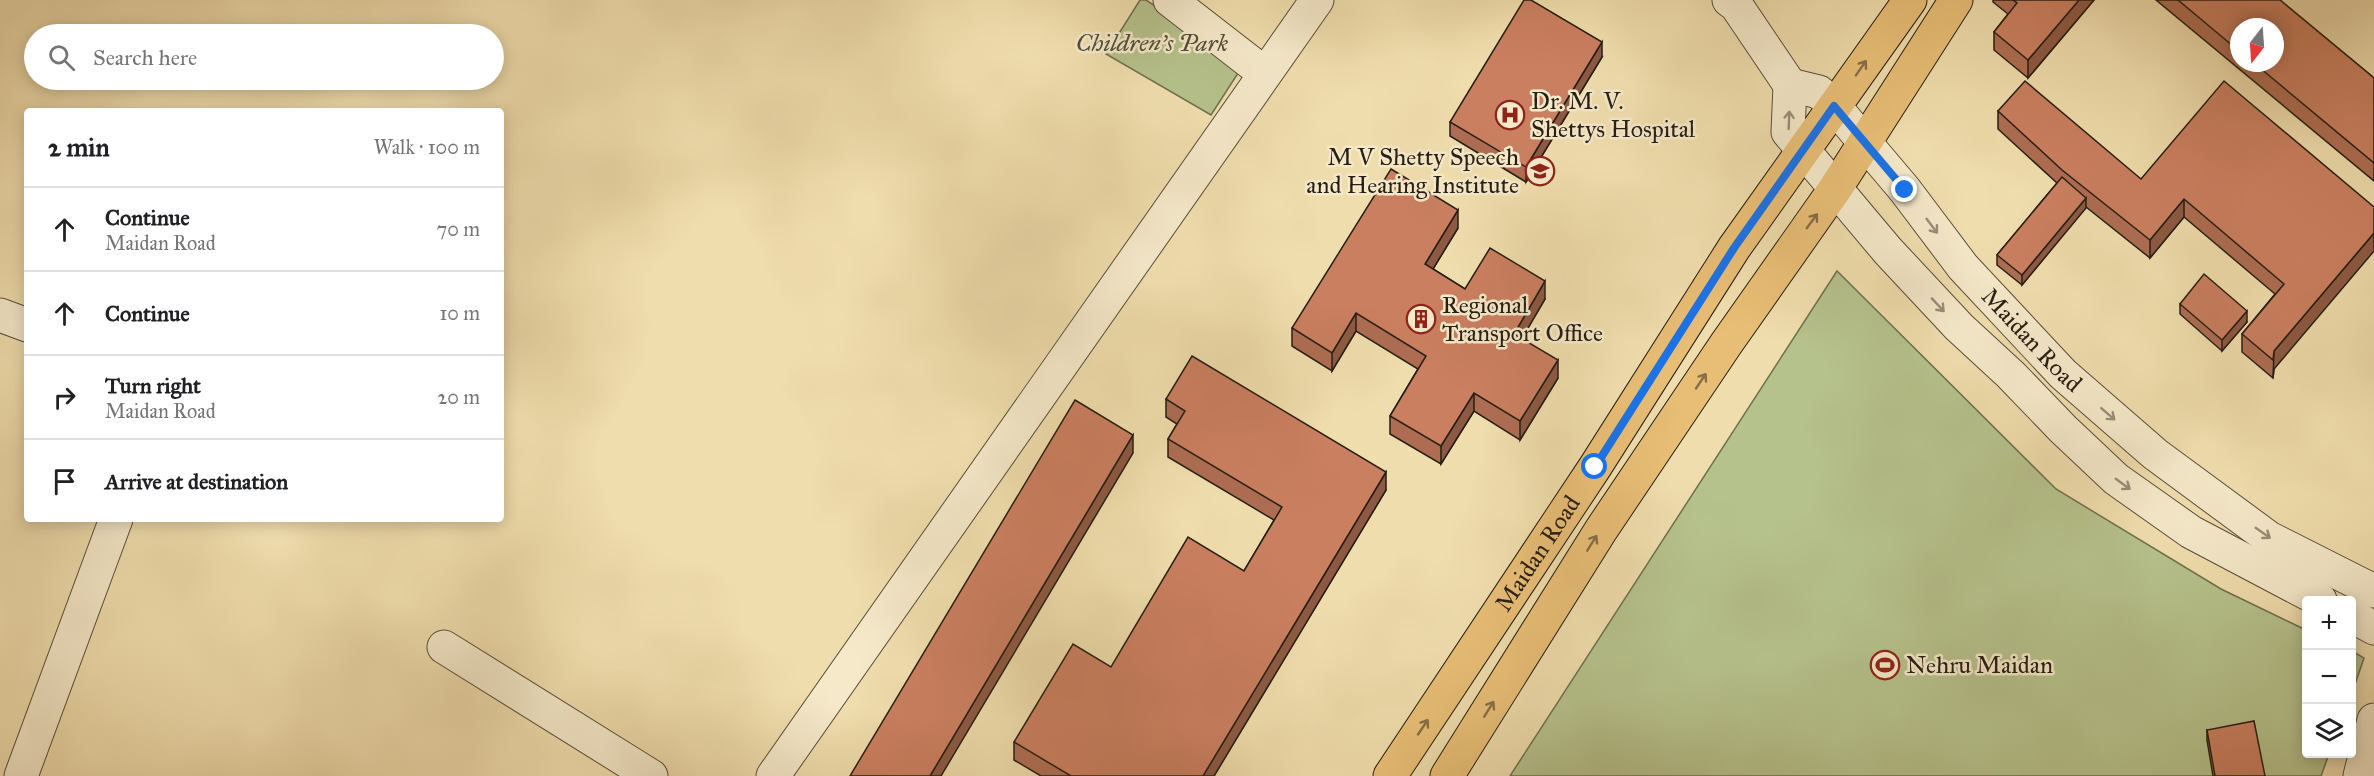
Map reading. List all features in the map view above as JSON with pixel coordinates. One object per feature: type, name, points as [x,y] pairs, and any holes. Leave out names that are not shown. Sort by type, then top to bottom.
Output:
[{"type":"main road","points":[[1803,150],[1910,0]]},
{"type":"main road","points":[[1835,189],[1956,0]]},
{"type":"main road","name":"Maidan Road","points":[[1390,776],[1595,467],[1734,248],[1803,150]]},
{"type":"main road","name":"Maidan Road","points":[[1447,776],[1601,530],[1726,344],[1835,189]]},
{"type":"street","points":[[1170,0],[1264,73]]},
{"type":"street","points":[[773,776],[1317,0]]},
{"type":"street","points":[[1729,0],[1736,5],[1790,84]]},
{"type":"street","name":"Maidan Road","points":[[2311,596],[2191,532],[2116,479],[1959,327],[1888,251],[1788,132],[1790,84],[1819,92],[1834,106],[1905,190],[1963,267],[2062,374],[2155,454],[2269,538],[2374,591]]},
{"type":"street","points":[[0,315],[24,324]]},
{"type":"street","points":[[21,776],[115,522]]},
{"type":"street","points":[[2356,618],[2374,628]]},
{"type":"street","points":[[444,647],[651,776]]},
{"type":"street","points":[[2360,776],[2374,720]]},
{"type":"green space","name":"Children's Park","points":[[1140,0],[1146,0],[1244,64],[1211,115],[1106,54]]},
{"type":"green space","points":[[1837,271],[2056,489],[2221,589],[2302,628],[2302,758],[2328,758],[2321,776],[1510,776]]},
{"type":"green space","points":[[2356,653],[2364,658],[2356,681]]},
{"type":"building","points":[[1524,0],[1531,0],[1602,42],[1526,167],[1450,122]]},
{"type":"building","points":[[2013,0],[2079,0],[2028,60],[1994,32],[2017,3]]},
{"type":"building","points":[[2178,0],[2280,0],[2374,78],[2374,163],[2265,72],[2284,72],[2284,18],[2230,18],[2230,43]]},
{"type":"building","points":[[2025,81],[2141,179],[2224,81],[2374,207],[2374,233],[2274,351],[2273,360],[2242,334],[2284,284],[2184,199],[2150,240],[2062,170],[1998,111]]},
{"type":"building","name":"Regional Transport Office","points":[[1391,169],[1458,210],[1425,264],[1465,289],[1490,248],[1545,281],[1514,334],[1558,360],[1520,421],[1474,393],[1441,446],[1390,416],[1426,356],[1356,313],[1332,353],[1292,328]]},
{"type":"building","points":[[2062,177],[2086,198],[2022,275],[1997,255]]},
{"type":"building","points":[[2204,274],[2247,311],[2222,340],[2180,304]]},
{"type":"building","points":[[1192,356],[1386,472],[1203,776],[1071,776],[1014,742],[1073,644],[1111,667],[1188,537],[1244,571],[1282,507],[1168,439],[1185,411],[1166,399]]},
{"type":"building","points":[[1075,400],[1133,435],[930,776],[850,776]]},
{"type":"building","points":[[2254,721],[2265,776],[2215,776],[2207,730]]},
{"type":"place","name":"Dr. M. V. Shettys Hospital","points":[[1510,115]]},
{"type":"place","name":"M V Shetty Speech and Hearing Institute","points":[[1540,171]]},
{"type":"place","name":"Regional Transport Office","points":[[1421,319]]},
{"type":"place","name":"Nehru Maidan","points":[[1885,665]]},
{"type":"route","points":[[1595,467],[1734,248],[1834,106],[1905,190]]}]
